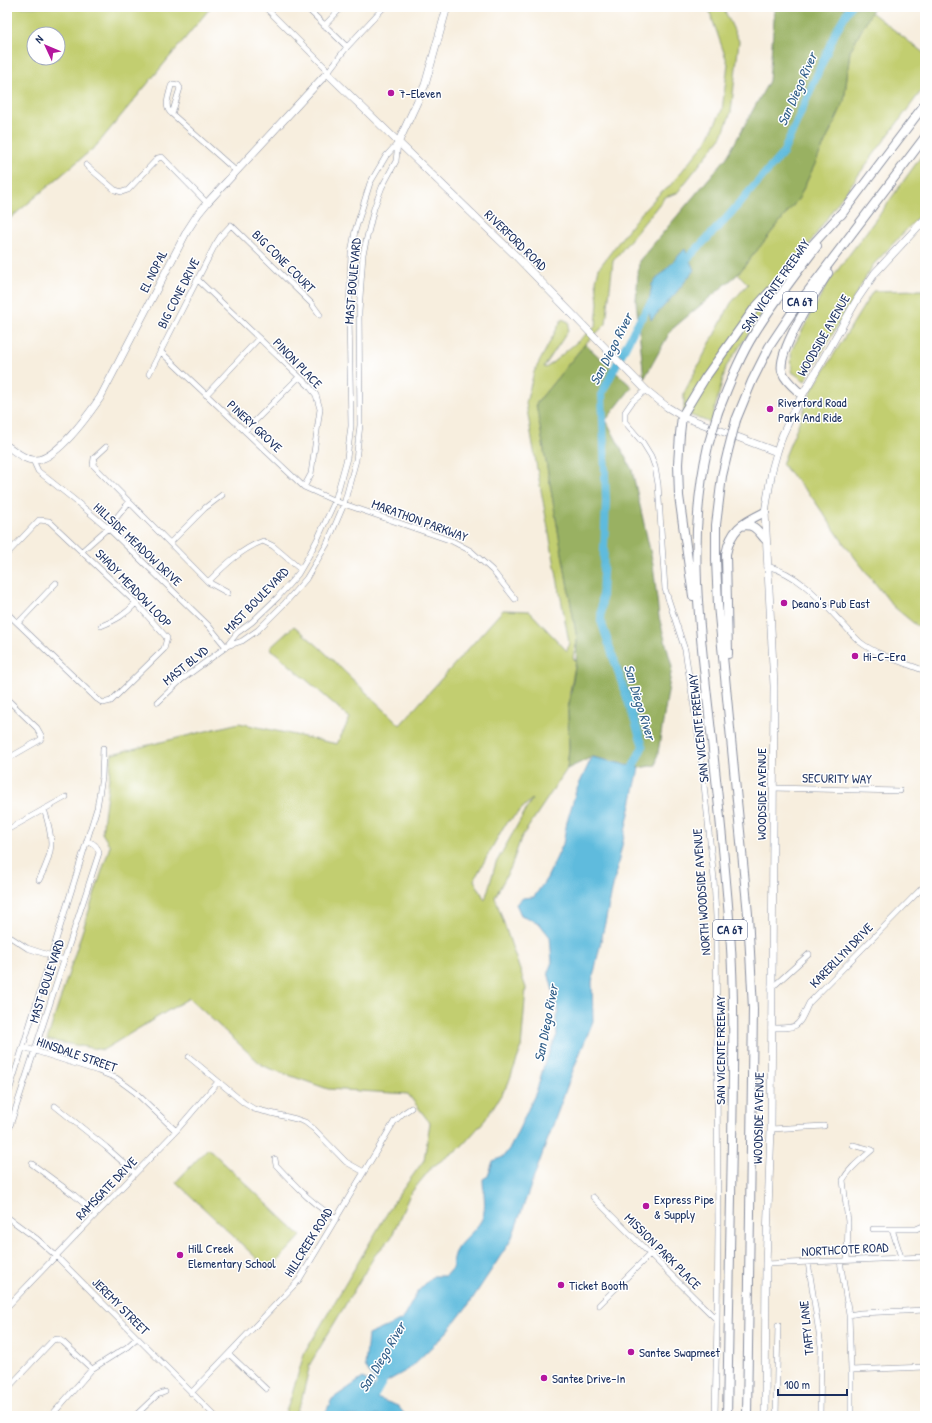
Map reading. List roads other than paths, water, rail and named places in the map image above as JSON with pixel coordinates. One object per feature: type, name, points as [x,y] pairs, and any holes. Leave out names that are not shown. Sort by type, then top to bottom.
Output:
[{"type":"highway","name":"SAN VICENTE FREEWAY","points":[[727,1416],[734,1024],[730,933],[714,762],[700,636],[696,580],[696,530],[702,472],[718,412],[734,372],[760,324],[925,104]]},
{"type":"highway","name":"CA 67","points":[[747,1416],[753,1009],[748,914],[718,605],[716,560],[718,505],[728,451],[736,420],[752,380],[773,341],[793,311],[925,137]]},
{"type":"highway","points":[[802,395],[786,379],[782,371],[782,363],[785,352],[795,328],[808,304],[881,195]]},
{"type":"highway","points":[[700,636],[692,592],[679,496],[678,464],[682,416],[754,308],[844,210]]},
{"type":"highway","points":[[727,690],[728,628],[726,554],[728,543],[738,527],[765,512]]},
{"type":"highway","points":[[738,527],[747,525],[754,527],[765,539]]},
{"type":"main road","points":[[398,142],[425,85],[447,7]]},
{"type":"main road","name":"RIVERFORD ROAD","points":[[327,73],[515,255],[646,390],[667,407],[682,416],[777,452]]},
{"type":"main road","name":"EL NOPAL","points":[[33,460],[42,460],[47,457],[71,436],[89,415],[100,398],[187,231],[198,214],[327,73]]},
{"type":"main road","name":"WOODSIDE AVENUE","points":[[765,1416],[766,1264],[771,1129],[774,686],[765,539],[765,512],[772,470],[777,452],[794,408],[858,298],[871,279],[888,258],[925,219]]},
{"type":"main road","points":[[7,446],[25,458],[33,460]]},
{"type":"street","name":"RIVERFORD ROAD","points":[[265,7],[324,67],[327,73]]},
{"type":"street","points":[[306,7],[347,47]]},
{"type":"street","points":[[324,26],[342,7]]},
{"type":"street","points":[[327,73],[347,47],[384,7]]},
{"type":"street","points":[[172,114],[180,88],[178,85],[173,84],[171,86],[167,110],[236,171]]},
{"type":"street","name":"MAST BOULEVARD","points":[[226,647],[242,641],[258,630],[306,579],[326,544],[344,504],[356,460],[360,425],[359,300],[363,254],[368,229],[382,187],[396,161],[398,142]]},
{"type":"street","name":"MAST BOULEVARD","points":[[226,647],[237,633],[252,622],[277,598],[300,569],[318,538],[335,501],[347,458],[351,426],[349,316],[351,252],[370,183],[386,156],[398,142]]},
{"type":"street","points":[[86,165],[115,190],[122,192],[128,190],[158,158],[162,157],[207,203]]},
{"type":"street","name":"BIG CONE DRIVE","points":[[149,374],[215,245],[231,225]]},
{"type":"street","name":"BIG CONE COURT","points":[[231,225],[312,304],[320,315]]},
{"type":"street","name":"PINON PLACE","points":[[198,280],[313,390],[318,400],[320,410],[311,474],[304,487]]},
{"type":"street","points":[[350,300],[359,300]]},
{"type":"street","points":[[206,395],[258,338]]},
{"type":"street","name":"PINERY GROVE","points":[[160,351],[304,487],[344,504]]},
{"type":"street","points":[[245,431],[299,377]]},
{"type":"street","name":"NORTH WOODSIDE AVENUE","points":[[646,390],[632,402],[625,412],[625,422],[643,443],[651,456],[655,467],[658,484],[665,589],[684,650],[700,747],[714,879],[716,924],[717,1320],[714,1416]]},
{"type":"street","points":[[106,448],[94,458],[93,465],[208,582],[228,592]]},
{"type":"street","name":"HILLSIDE MEADOW DRIVE","points":[[33,460],[38,471],[108,528],[208,625],[226,647]]},
{"type":"street","points":[[170,543],[205,508],[222,495]]},
{"type":"street","points":[[82,551],[108,528],[129,502]]},
{"type":"street","name":"MARATHON PARKWAY","points":[[344,504],[452,541],[470,551],[492,570],[515,599]]},
{"type":"street","name":"SHADY MEADOW LOOP","points":[[7,554],[39,520],[49,521],[136,603],[167,638],[164,649],[111,701],[103,702],[97,699],[7,613]]},
{"type":"street","points":[[208,582],[228,562],[255,544],[263,541],[273,546],[300,569]]},
{"type":"street","points":[[767,566],[778,569],[792,576],[815,593],[848,630],[871,649],[925,671]]},
{"type":"street","points":[[18,624],[56,583]]},
{"type":"street","points":[[101,626],[125,614],[136,603]]},
{"type":"street","name":"MAST BLVD","points":[[158,702],[181,680],[226,647]]},
{"type":"street","points":[[7,699],[37,728],[42,737],[40,740],[7,759]]},
{"type":"street","name":"MAST BOULEVARD","points":[[7,1098],[87,841],[96,808],[102,777],[103,748]]},
{"type":"street","name":"SECURITY WAY","points":[[773,788],[900,791]]},
{"type":"street","points":[[7,830],[66,797]]},
{"type":"street","points":[[39,880],[48,862],[51,846],[50,831],[44,809]]},
{"type":"street","name":"MAST BOULEVARD","points":[[7,1135],[99,853],[98,848],[93,843],[87,841]]},
{"type":"street","name":"KARERLLYN DRIVE","points":[[771,1028],[792,1028],[797,1025],[809,1003],[925,885]]},
{"type":"street","points":[[7,935],[27,948],[64,960]]},
{"type":"street","points":[[771,986],[776,984],[808,954]]},
{"type":"street","name":"HINSDALE STREET","points":[[23,1047],[116,1078],[135,1092],[176,1131]]},
{"type":"street","points":[[189,1057],[244,1103],[254,1109],[305,1122],[314,1129],[346,1162],[364,1172]]},
{"type":"street","name":"RAMSGATE DRIVE","points":[[8,1304],[176,1131],[218,1082]]},
{"type":"street","points":[[55,1106],[106,1146],[135,1173]]},
{"type":"street","name":"HILLCREEK ROAD","points":[[191,1393],[299,1280],[394,1122],[411,1108]]},
{"type":"street","points":[[771,1129],[824,1126]]},
{"type":"street","points":[[847,1260],[848,1222],[843,1180],[845,1175],[872,1150],[853,1145]]},
{"type":"street","points":[[275,1159],[276,1165],[310,1200],[324,1211],[337,1218]]},
{"type":"street","points":[[32,1164],[74,1195],[96,1214]]},
{"type":"street","name":"MISSION PARK PLACE","points":[[593,1197],[717,1320]]},
{"type":"street","name":"JEREMY STREET","points":[[7,1217],[56,1256],[215,1416]]},
{"type":"street","points":[[873,1229],[916,1229],[923,1226]]},
{"type":"street","points":[[892,1229],[901,1257]]},
{"type":"street","points":[[598,1305],[650,1254]]},
{"type":"street","name":"NORTHCOTE ROAD","points":[[766,1264],[925,1256]]},
{"type":"street","points":[[840,1261],[849,1315],[851,1416]]},
{"type":"street","name":"TAFFY LANE","points":[[808,1262],[821,1346],[820,1416]]},
{"type":"street","points":[[849,1315],[860,1313],[925,1310]]},
{"type":"street","points":[[776,1416],[778,1325]]},
{"type":"street","points":[[51,1416],[92,1369],[127,1347],[137,1338]]},
{"type":"street","points":[[7,1389],[53,1340],[58,1339],[63,1342],[92,1369]]},
{"type":"street","points":[[229,1354],[266,1389]]},
{"type":"street","points":[[851,1370],[925,1367]]},
{"type":"street","points":[[135,1416],[157,1395],[165,1392]]},
{"type":"water","points":[[685,249],[694,270],[675,294],[651,320],[648,308],[652,284]]},
{"type":"water","points":[[592,757],[639,768],[592,982],[593,1021],[572,1073],[511,1240],[469,1304],[448,1331],[409,1369],[379,1386],[365,1367],[368,1335],[402,1320],[418,1291],[433,1276],[445,1276],[453,1267],[453,1259],[457,1248],[475,1229],[482,1219],[485,1204],[483,1179],[488,1176],[493,1161],[503,1157],[511,1146],[537,1090],[544,1065],[557,1035],[556,1017],[559,1013],[548,972],[552,962],[550,937],[539,923],[521,915],[516,904],[523,898],[534,897],[547,878],[563,844],[567,822],[576,791]]},
{"type":"water","points":[[363,1378],[374,1385],[371,1396],[398,1406],[406,1416],[324,1416],[332,1399]]},
{"type":"waterway","name":"San Diego River","points":[[682,264],[724,221],[783,153],[836,31],[850,7]]},
{"type":"waterway","name":"San Diego River","points":[[629,775],[643,746],[601,621],[606,501],[602,393],[636,326],[653,300]]},
{"type":"waterway","name":"San Diego River","points":[[363,1416],[385,1377]]},
{"type":"place","name":"7-Eleven","points":[[391,93]]},
{"type":"place","name":"Riverford Road Park And Ride","points":[[770,409]]},
{"type":"place","name":"Deano's Pub East","points":[[784,603]]},
{"type":"place","name":"Hi-C-Era","points":[[855,656]]},
{"type":"place","name":"Express Pipe & Supply","points":[[646,1206]]},
{"type":"place","name":"Hill Creek Elementary School","points":[[180,1255]]},
{"type":"place","name":"Ticket Booth","points":[[561,1285]]},
{"type":"place","name":"Santee Swapmeet","points":[[631,1352]]},
{"type":"place","name":"Santee Drive-In","points":[[544,1378]]}]
